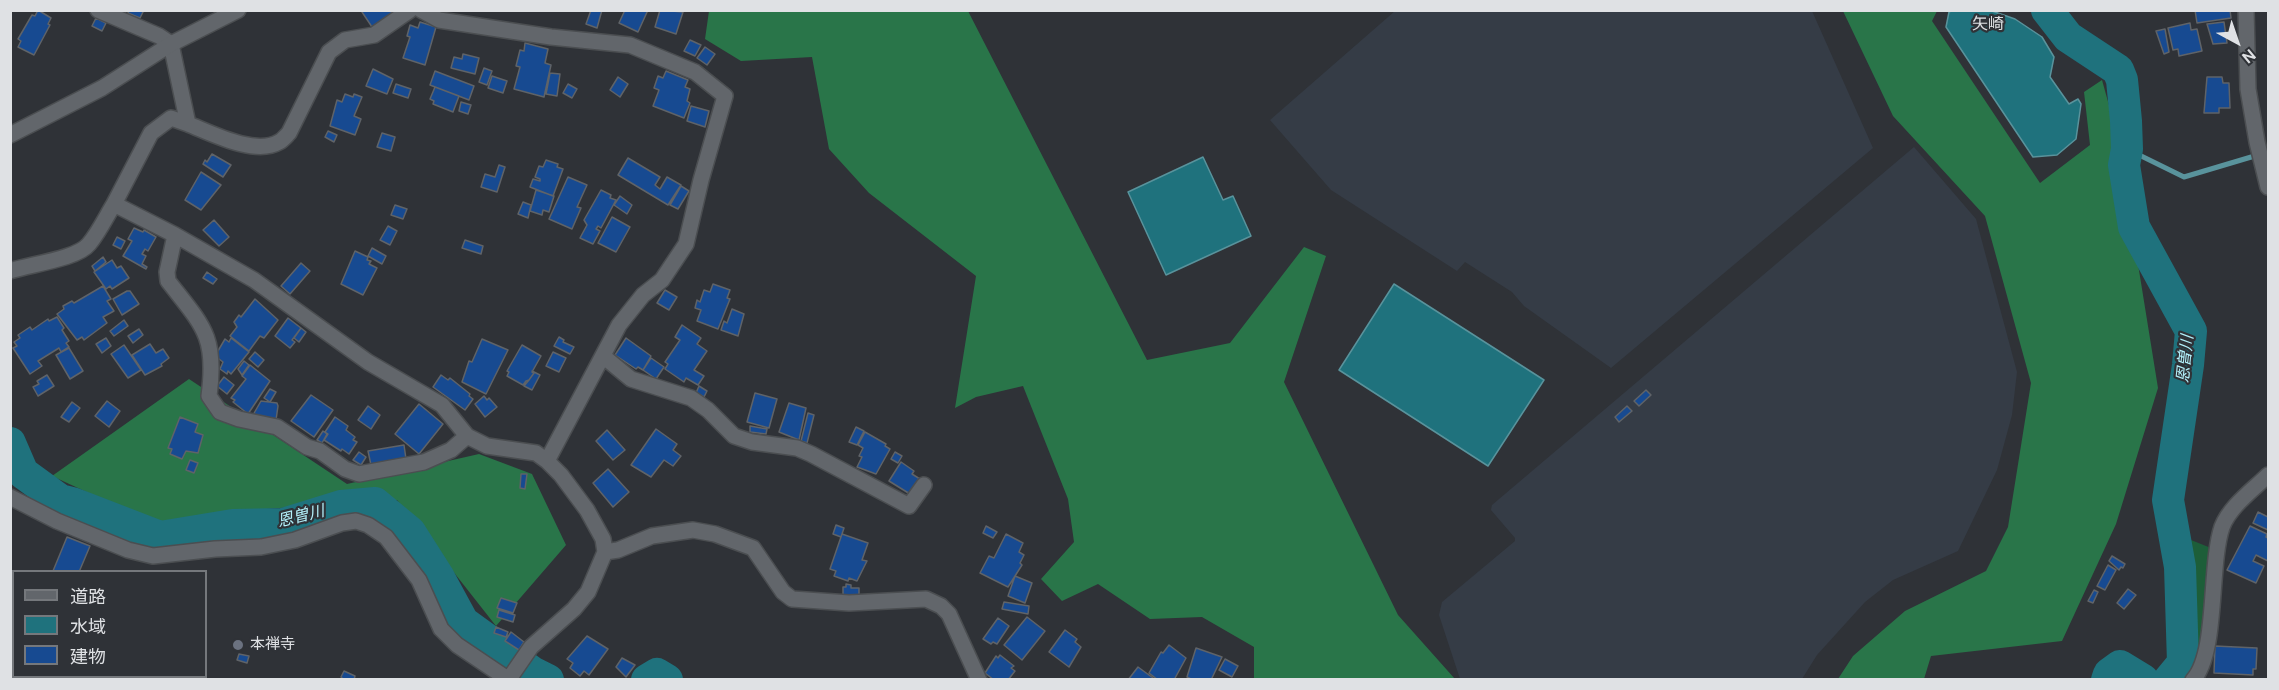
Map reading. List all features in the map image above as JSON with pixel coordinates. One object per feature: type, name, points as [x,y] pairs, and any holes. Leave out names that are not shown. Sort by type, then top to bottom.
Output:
[{"type":"street","points":[[98,10],[159,36],[171,44],[188,124]]},
{"type":"street","points":[[10,135],[102,88],[171,44],[238,10]]},
{"type":"street","points":[[10,270],[76,255],[89,245],[114,204],[151,134],[171,118],[250,146],[267,147],[280,142],[289,132],[329,52],[345,40],[374,35],[410,10]]},
{"type":"street","points":[[421,10],[439,20],[550,37],[630,45],[695,72],[725,96],[686,243],[662,280],[643,295],[619,325],[548,460]]},
{"type":"street","points":[[2246,10],[2248,89],[2268,187]]},
{"type":"street","points":[[10,497],[57,521],[128,550],[153,556],[215,549],[261,547],[295,540],[342,523],[356,521],[368,525],[386,537],[419,579],[441,628],[457,645],[511,677],[531,647],[574,609],[588,592],[605,552],[603,539],[587,510],[548,460],[536,453],[487,446],[467,436],[442,405],[369,362],[254,280],[175,235],[114,204]]},
{"type":"street","points":[[175,235],[167,272],[168,281],[203,327],[211,351],[212,375],[209,396],[220,412],[277,428],[307,447],[320,451],[345,470],[359,474],[424,462],[451,450],[467,436]]},
{"type":"street","points":[[603,356],[631,379],[691,398],[734,436],[752,442],[797,448],[811,453],[909,506],[924,485]]},
{"type":"street","points":[[2193,680],[2205,661],[2216,563],[2223,525],[2236,505],[2268,475]]},
{"type":"street","points":[[605,552],[618,550],[652,536],[693,530],[715,534],[753,548],[783,592],[792,599],[849,603],[926,599],[941,606],[950,615],[979,680]]},
{"type":"shaded area","points":[[1395,11],[1812,11],[1873,148],[1611,368],[1524,306],[1512,292],[1465,262],[1457,271],[1331,190],[1270,120]]},
{"type":"shaded area","points":[[1914,147],[1976,219],[2017,372],[2012,415],[1997,470],[1958,551],[1893,580],[1865,602],[1817,655],[1802,679],[1460,679],[1439,615],[1442,602],[1515,541],[1515,538],[1491,510],[1492,505]]},
{"type":"green space","points":[[709,11],[968,11],[1147,360],[1230,343],[1304,247],[1326,256],[1284,382],[1398,615],[1455,679],[1254,679],[1254,647],[1202,617],[1150,619],[1098,584],[1062,601],[1041,579],[1074,542],[1068,499],[1023,386],[976,397],[955,408],[976,276],[869,193],[829,149],[812,57],[741,61],[705,39]]},
{"type":"green space","points":[[1843,11],[1937,11],[1932,21],[2040,183],[2090,145],[2084,92],[2102,80],[2117,134],[2158,388],[2116,524],[2062,641],[1931,656],[1924,679],[1838,679],[1853,656],[1905,611],[1986,571],[2008,527],[2031,383],[1985,216],[1893,116]]},
{"type":"green space","points":[[189,379],[347,484],[479,454],[532,474],[566,545],[496,626],[397,500],[251,510],[156,524],[52,476]]},
{"type":"green space","points":[[2181,536],[2211,548],[2202,659],[2192,677],[2185,680],[2188,660],[2186,580],[2190,575]]},
{"type":"green space","points":[[10,638],[12,638],[12,678],[99,679],[11,679]]},
{"type":"water","points":[[1951,11],[1992,11],[2015,19],[2042,37],[2054,57],[2050,77],[2069,104],[2078,99],[2081,104],[2076,139],[2057,155],[2033,157],[1946,27]]},
{"type":"water","points":[[1203,157],[1223,200],[1233,196],[1251,236],[1166,275],[1128,192]]},
{"type":"water","points":[[1394,284],[1544,380],[1488,466],[1339,370]]},
{"type":"building","points":[[38,10],[51,18],[48,24],[50,25],[34,55],[18,47],[21,41],[18,39],[32,15],[35,16]]},
{"type":"building","points":[[129,10],[144,10],[140,18],[128,13]]},
{"type":"building","points":[[363,10],[396,10],[372,27],[362,12]]},
{"type":"building","points":[[591,10],[602,10],[597,28],[586,24]]},
{"type":"building","points":[[625,10],[648,10],[638,32],[619,23]]},
{"type":"building","points":[[660,10],[683,12],[676,34],[655,27]]},
{"type":"building","points":[[2195,10],[2230,10],[2231,18],[2197,23]]},
{"type":"building","points":[[96,18],[106,23],[102,31],[92,26]]},
{"type":"building","points":[[420,22],[436,27],[425,65],[403,58],[410,37],[407,36],[410,25],[418,28]]},
{"type":"building","points":[[2224,22],[2227,43],[2213,44],[2207,24]]},
{"type":"building","points":[[2190,23],[2191,30],[2197,29],[2202,51],[2179,56],[2178,49],[2173,50],[2168,28]]},
{"type":"building","points":[[2165,29],[2169,52],[2164,54],[2156,31]]},
{"type":"building","points":[[690,40],[701,45],[695,56],[684,51]]},
{"type":"building","points":[[525,43],[548,49],[545,63],[551,65],[544,97],[514,89],[520,67],[516,66],[520,50],[524,51]]},
{"type":"building","points":[[705,47],[715,54],[707,65],[697,58]]},
{"type":"building","points":[[463,54],[479,58],[475,74],[451,68],[454,57],[462,59]]},
{"type":"building","points":[[484,68],[492,71],[487,85],[479,82]]},
{"type":"building","points":[[373,69],[393,79],[387,94],[366,86]]},
{"type":"building","points":[[435,71],[474,86],[469,100],[430,85]]},
{"type":"building","points":[[666,71],[688,80],[685,87],[690,89],[687,101],[690,103],[684,118],[653,106],[659,90],[654,88],[658,76],[663,78]]},
{"type":"building","points":[[550,73],[560,74],[557,96],[546,94]]},
{"type":"building","points":[[492,76],[507,81],[503,93],[488,88]]},
{"type":"building","points":[[618,77],[628,84],[620,97],[610,90]]},
{"type":"building","points":[[2207,77],[2222,77],[2223,83],[2229,83],[2230,108],[2219,108],[2219,113],[2204,113]]},
{"type":"building","points":[[396,84],[411,89],[408,98],[393,93]]},
{"type":"building","points":[[568,84],[577,89],[572,98],[563,93]]},
{"type":"building","points":[[435,87],[459,96],[453,112],[433,104],[434,101],[430,99]]},
{"type":"building","points":[[345,94],[362,97],[354,116],[361,119],[355,135],[330,126],[337,100],[342,102]]},
{"type":"building","points":[[461,102],[471,105],[468,114],[459,111]]},
{"type":"building","points":[[691,106],[709,111],[705,127],[687,121]]},
{"type":"building","points":[[328,131],[337,135],[334,142],[325,137]]},
{"type":"building","points":[[382,133],[395,137],[391,151],[377,147]]},
{"type":"building","points":[[212,154],[231,165],[223,177],[203,164]]},
{"type":"building","points":[[628,158],[660,177],[655,185],[660,189],[667,177],[681,185],[668,205],[618,175]]},
{"type":"building","points":[[546,160],[558,164],[557,167],[563,169],[553,196],[530,187],[533,179],[540,181],[535,177],[539,166],[543,167]]},
{"type":"building","points":[[499,165],[505,167],[497,192],[481,187],[485,174],[495,177]]},
{"type":"building","points":[[201,172],[221,185],[201,210],[185,200]]},
{"type":"building","points":[[568,177],[587,185],[577,207],[581,208],[572,229],[549,219]]},
{"type":"building","points":[[681,186],[689,191],[678,209],[670,205]]},
{"type":"building","points":[[536,190],[554,196],[549,212],[543,210],[542,215],[530,211]]},
{"type":"building","points":[[601,190],[616,200],[601,228],[598,226],[596,229],[600,231],[593,244],[580,238],[587,225],[584,220]]},
{"type":"building","points":[[620,196],[632,205],[627,214],[614,205]]},
{"type":"building","points":[[523,202],[531,205],[528,218],[518,214]]},
{"type":"building","points":[[395,205],[407,209],[403,219],[391,215]]},
{"type":"building","points":[[612,217],[630,227],[616,252],[598,243]]},
{"type":"building","points":[[214,220],[229,237],[219,246],[203,230]]},
{"type":"building","points":[[388,226],[397,231],[390,245],[380,240]]},
{"type":"building","points":[[134,228],[143,232],[144,230],[156,237],[148,251],[145,249],[142,254],[146,256],[142,264],[147,267],[146,269],[123,256],[132,241],[128,239]]},
{"type":"building","points":[[117,237],[125,241],[121,249],[113,245]]},
{"type":"building","points":[[465,240],[483,246],[481,254],[462,248]]},
{"type":"building","points":[[372,248],[386,256],[382,264],[368,256]]},
{"type":"building","points":[[355,251],[368,257],[367,260],[371,261],[369,264],[377,268],[363,295],[341,284]]},
{"type":"building","points":[[103,257],[106,262],[95,271],[92,266]]},
{"type":"building","points":[[112,260],[117,268],[121,266],[129,278],[112,289],[110,286],[106,289],[94,272]]},
{"type":"building","points":[[301,263],[310,271],[290,294],[281,286]]},
{"type":"building","points":[[207,272],[217,279],[213,284],[203,278]]},
{"type":"building","points":[[713,284],[730,290],[727,298],[730,299],[718,329],[697,321],[701,310],[695,308],[704,290],[710,292]]},
{"type":"building","points":[[103,286],[111,299],[107,301],[114,311],[103,317],[107,323],[84,340],[82,337],[77,340],[57,314],[64,309],[63,306],[72,301],[74,303]]},
{"type":"building","points":[[665,290],[677,297],[669,310],[657,303]]},
{"type":"building","points":[[130,291],[139,304],[122,315],[113,299]]},
{"type":"building","points":[[255,299],[278,320],[264,338],[260,336],[249,351],[230,336],[237,327],[234,322]]},
{"type":"building","points":[[732,309],[744,314],[738,336],[721,330],[724,321],[727,323]]},
{"type":"building","points":[[57,317],[64,328],[62,330],[69,341],[66,343],[69,347],[61,352],[59,348],[38,361],[42,366],[30,374],[13,348],[17,346],[14,342],[20,338],[18,335],[30,327],[32,330],[48,319],[49,321]]},
{"type":"building","points":[[288,318],[301,328],[292,340],[295,342],[290,348],[275,336]]},
{"type":"building","points":[[124,320],[128,326],[114,336],[110,331]]},
{"type":"building","points":[[682,325],[701,338],[697,344],[707,351],[694,370],[704,376],[698,385],[686,378],[684,382],[665,369],[668,364],[665,362],[680,340],[675,337]]},
{"type":"building","points":[[301,328],[306,332],[299,342],[294,338]]},
{"type":"building","points":[[139,329],[143,335],[133,343],[128,336]]},
{"type":"building","points":[[559,337],[564,340],[563,342],[574,347],[570,354],[554,346]]},
{"type":"building","points":[[106,338],[111,346],[102,353],[96,344]]},
{"type":"building","points":[[231,338],[249,352],[231,374],[228,371],[227,374],[220,369],[223,362],[215,356],[225,339],[229,342]]},
{"type":"building","points":[[626,338],[651,356],[643,370],[638,367],[636,369],[615,355]]},
{"type":"building","points":[[482,339],[508,350],[486,394],[462,382],[469,361],[472,362]]},
{"type":"building","points":[[150,344],[156,353],[163,349],[169,358],[161,364],[162,366],[145,375],[132,355]]},
{"type":"building","points":[[124,345],[141,370],[128,378],[111,354]]},
{"type":"building","points":[[522,345],[541,356],[532,372],[534,373],[523,385],[507,376],[509,372],[507,371]]},
{"type":"building","points":[[69,348],[83,371],[70,379],[56,355]]},
{"type":"building","points":[[255,352],[264,360],[258,367],[249,359]]},
{"type":"building","points":[[553,352],[566,358],[559,372],[546,366]]},
{"type":"building","points":[[651,358],[664,367],[656,379],[643,370]]},
{"type":"building","points":[[244,361],[249,365],[242,375],[238,369]]},
{"type":"building","points":[[250,365],[270,381],[248,414],[231,398],[246,379],[242,376]]},
{"type":"building","points":[[532,371],[540,375],[532,390],[524,386],[534,373]]},
{"type":"building","points":[[47,375],[54,386],[38,396],[33,387],[39,384],[37,381]]},
{"type":"building","points":[[441,375],[448,380],[450,378],[470,394],[469,396],[473,399],[465,410],[433,387]]},
{"type":"building","points":[[224,377],[234,385],[227,394],[217,386]]},
{"type":"building","points":[[699,386],[707,391],[704,397],[696,393]]},
{"type":"building","points":[[270,389],[276,392],[270,402],[264,398]]},
{"type":"building","points":[[1646,390],[1651,395],[1639,406],[1634,401]]},
{"type":"building","points":[[755,393],[777,399],[769,428],[747,422]]},
{"type":"building","points":[[311,395],[333,410],[314,437],[291,421]]},
{"type":"building","points":[[484,396],[497,407],[485,417],[475,404]]},
{"type":"building","points":[[107,401],[120,411],[109,427],[95,416]]},
{"type":"building","points":[[261,401],[277,403],[276,420],[253,415]]},
{"type":"building","points":[[72,402],[80,408],[69,422],[61,417]]},
{"type":"building","points":[[789,403],[806,408],[799,440],[779,432]]},
{"type":"building","points":[[419,404],[443,424],[419,454],[395,434]]},
{"type":"building","points":[[368,406],[380,415],[371,429],[358,420]]},
{"type":"building","points":[[1627,406],[1632,411],[1619,422],[1615,417]]},
{"type":"building","points":[[808,413],[814,415],[807,443],[801,441]]},
{"type":"building","points":[[180,417],[198,424],[195,432],[203,435],[198,453],[186,451],[182,459],[170,454],[172,449],[168,448]]},
{"type":"building","points":[[335,417],[348,426],[346,430],[355,437],[353,440],[357,442],[349,454],[324,440],[328,434],[325,432]]},
{"type":"building","points":[[750,426],[767,429],[766,434],[750,432]]},
{"type":"building","points":[[856,427],[864,431],[857,445],[849,442]]},
{"type":"building","points":[[656,429],[677,444],[673,450],[681,456],[673,466],[664,460],[651,477],[631,465]]},
{"type":"building","points":[[607,430],[625,450],[613,460],[596,441]]},
{"type":"building","points":[[323,431],[327,434],[322,443],[317,440]]},
{"type":"building","points":[[865,432],[886,444],[885,446],[890,449],[876,474],[857,467],[863,448],[858,445]]},
{"type":"building","points":[[404,445],[406,459],[371,465],[368,451]]},
{"type":"building","points":[[359,452],[366,457],[361,465],[353,460]]},
{"type":"building","points":[[895,452],[902,456],[898,463],[891,459]]},
{"type":"building","points":[[190,460],[198,463],[194,473],[186,470]]},
{"type":"building","points":[[901,462],[914,471],[912,474],[920,479],[910,494],[889,481]]},
{"type":"building","points":[[608,469],[629,492],[613,507],[593,483]]},
{"type":"building","points":[[521,474],[527,474],[525,489],[520,488]]},
{"type":"building","points":[[2258,512],[2268,517],[2268,530],[2253,523]]},
{"type":"building","points":[[836,525],[844,528],[841,537],[833,534]]},
{"type":"building","points":[[986,526],[997,532],[993,538],[983,533]]},
{"type":"building","points":[[2250,526],[2267,534],[2268,538],[2268,561],[2256,555],[2253,561],[2264,566],[2256,583],[2227,570]]},
{"type":"building","points":[[842,534],[868,543],[862,560],[867,561],[857,581],[849,578],[848,581],[834,576],[836,571],[830,569]]},
{"type":"building","points":[[1006,534],[1023,543],[1019,552],[1024,555],[1020,563],[1022,565],[1008,587],[980,573],[989,556],[994,558]]},
{"type":"building","points":[[67,537],[90,546],[80,570],[53,570]]},
{"type":"building","points":[[2112,556],[2125,564],[2123,568],[2119,570],[2109,561]]},
{"type":"building","points":[[2108,565],[2116,570],[2105,590],[2097,586]]},
{"type":"building","points":[[1015,576],[1032,583],[1025,603],[1008,596]]},
{"type":"building","points":[[846,584],[851,585],[851,588],[859,588],[859,595],[843,595],[843,587],[846,587]]},
{"type":"building","points":[[2128,589],[2136,595],[2124,609],[2117,603]]},
{"type":"building","points":[[2094,590],[2098,592],[2093,603],[2088,601]]},
{"type":"building","points":[[10,591],[12,592],[12,626],[10,625]]},
{"type":"building","points":[[501,598],[517,603],[513,613],[497,608]]},
{"type":"building","points":[[1004,602],[1029,606],[1028,614],[1002,609]]},
{"type":"building","points":[[499,610],[515,615],[513,622],[497,617]]},
{"type":"building","points":[[1027,617],[1045,631],[1022,660],[1004,645]]},
{"type":"building","points":[[998,618],[1009,626],[997,644],[993,642],[991,644],[983,639]]},
{"type":"building","points":[[496,627],[508,632],[506,637],[494,633]]},
{"type":"building","points":[[1065,630],[1077,639],[1075,642],[1081,647],[1069,667],[1049,652]]},
{"type":"building","points":[[511,632],[524,642],[519,650],[505,641]]},
{"type":"building","points":[[587,636],[608,649],[589,675],[584,671],[580,676],[570,668],[573,663],[567,659]]},
{"type":"building","points":[[1169,645],[1186,658],[1174,680],[1158,680],[1149,673],[1161,652],[1163,653]]},
{"type":"building","points":[[2215,646],[2257,648],[2256,669],[2253,669],[2253,675],[2214,673]]},
{"type":"building","points":[[1196,648],[1222,657],[1211,680],[1193,680],[1187,677]]},
{"type":"building","points":[[239,654],[249,656],[247,663],[237,660]]},
{"type":"building","points":[[1000,655],[1014,666],[1011,668],[1015,671],[1008,680],[994,680],[985,673],[996,656],[998,658]]},
{"type":"building","points":[[622,658],[635,665],[626,677],[616,667]]},
{"type":"building","points":[[1225,659],[1238,666],[1232,677],[1219,670]]},
{"type":"building","points":[[1138,667],[1153,678],[1152,680],[1128,680]]},
{"type":"building","points":[[344,671],[355,676],[354,680],[344,680],[341,677]]},
{"type":"waterway","name":"恩曽川","points":[[2047,10],[2068,37],[2118,70],[2122,80],[2126,121],[2127,149],[2124,165],[2134,227],[2191,331],[2168,500],[2180,567],[2183,663],[2169,680]]},
{"type":"waterway","points":[[2127,149],[2184,177],[2268,152]]},
{"type":"waterway","name":"恩曽川","points":[[10,443],[23,473],[60,500],[160,537],[233,525],[283,524],[341,506],[375,503],[410,532],[463,622],[532,672],[548,680]]},
{"type":"waterway","name":"恩曽川","points":[[2107,680],[2109,674],[2120,666],[2143,680]]},
{"type":"waterway","name":"恩曽川","points":[[647,680],[657,674],[667,680]]},
{"type":"place","name":"本禅寺","points":[[238,645]]},
{"type":"district","name":"矢崎","points":[[1988,25]]}]
